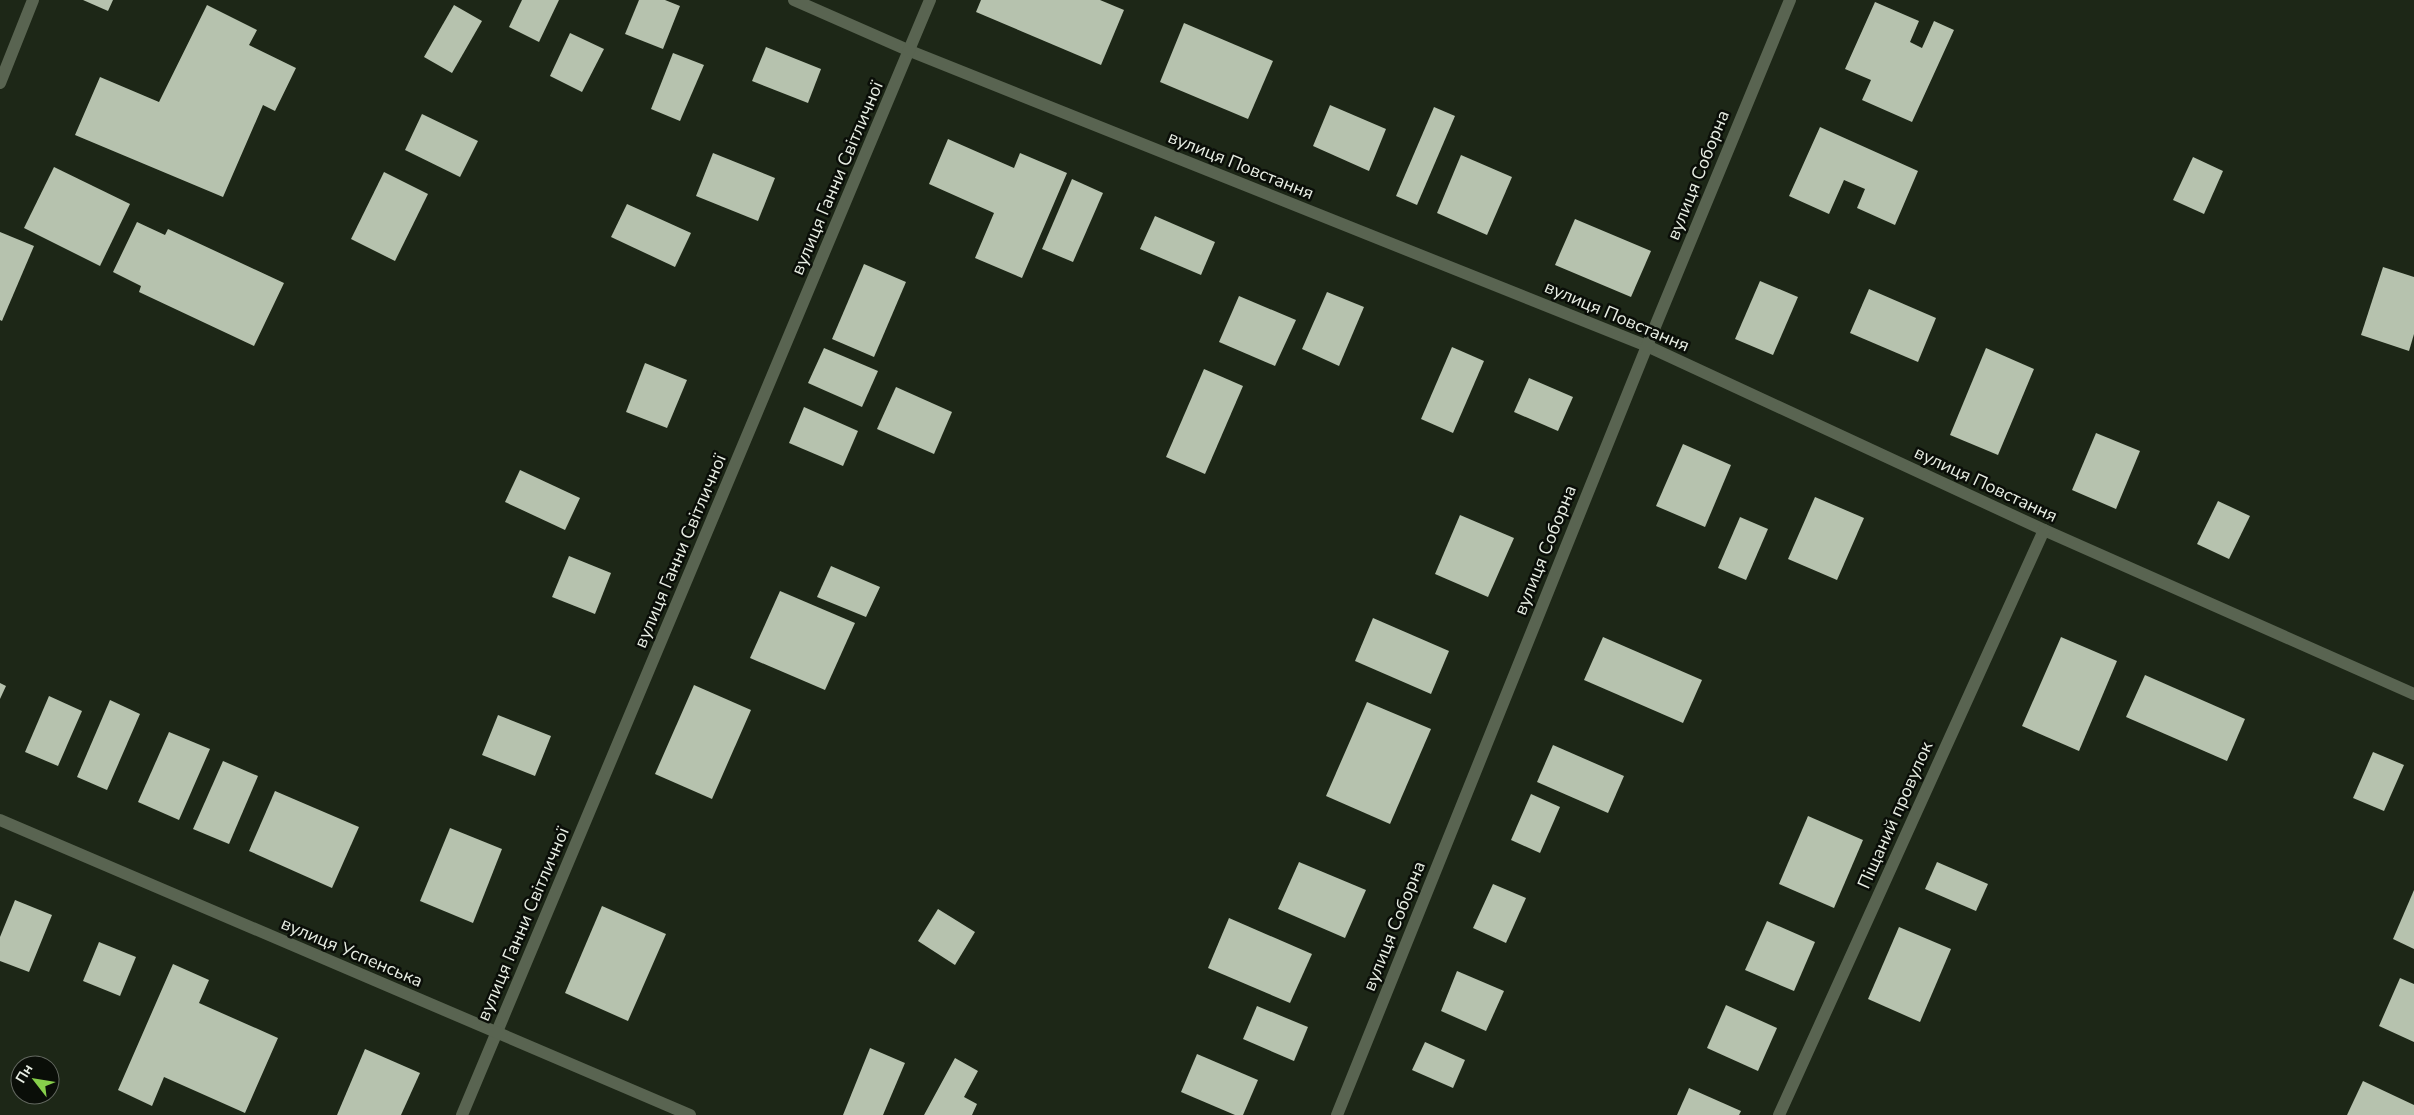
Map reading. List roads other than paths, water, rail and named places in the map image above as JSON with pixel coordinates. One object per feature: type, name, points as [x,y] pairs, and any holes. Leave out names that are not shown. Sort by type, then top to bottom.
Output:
[{"type":"street","points":[[0,83],[33,0]]},
{"type":"street","name":"вулиця Повстання","points":[[794,0],[910,51],[1647,346],[2044,530],[2414,694]]},
{"type":"street","name":"вулиця Ганни Світличної","points":[[462,1115],[930,0]]},
{"type":"street","name":"вулиця Соборна","points":[[1337,1115],[1647,346],[1790,0]]},
{"type":"street","name":"Піщаний провулок","points":[[1779,1115],[2044,530]]},
{"type":"street","name":"вулиця Успенська","points":[[0,820],[690,1115]]}]
